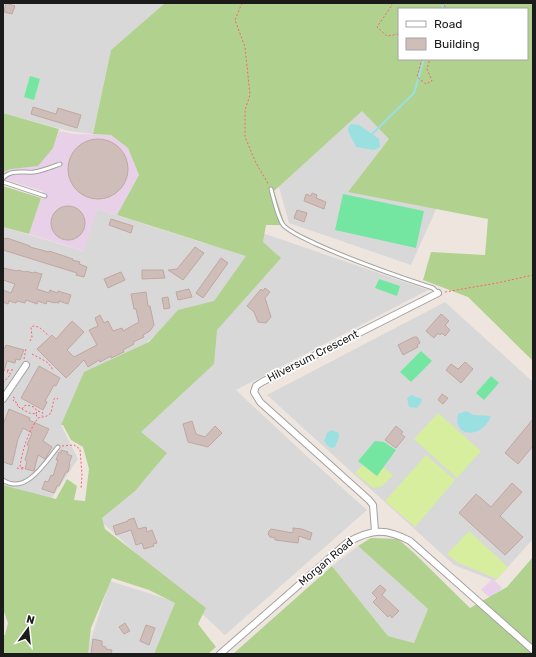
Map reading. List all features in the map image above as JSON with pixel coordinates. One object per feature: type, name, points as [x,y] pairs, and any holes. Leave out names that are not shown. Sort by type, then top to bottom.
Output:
[{"type":"street","name":"Hilversum Crescent","points":[[375,531],[373,505],[369,500],[260,402],[254,392],[256,386],[262,382],[438,293]]},
{"type":"street","points":[[3,398],[25,364]]},
{"type":"street","name":"Morgan Road","points":[[220,654],[348,542],[360,535],[375,531],[397,534],[410,541],[533,650]]},
{"type":"lane","points":[[3,178],[6,175],[19,171],[35,172],[60,164]]},
{"type":"lane","points":[[3,182],[46,196]]},
{"type":"lane","points":[[271,189],[284,226],[298,235],[338,254],[378,270],[433,288],[438,293]]},
{"type":"lane","points":[[3,480],[14,485],[21,484],[47,463],[58,447]]},
{"type":"path","points":[[242,3],[235,20],[245,47],[250,95],[245,110],[245,136],[256,163],[271,189]]},
{"type":"path","points":[[391,3],[392,5],[377,26],[387,36],[398,34]]},
{"type":"path","points":[[422,60],[417,76],[426,84],[432,81],[427,69],[430,60]]},
{"type":"path","points":[[438,293],[533,275]]},
{"type":"path","points":[[30,341],[32,337],[31,327],[33,326],[39,327],[49,336]]},
{"type":"path","points":[[25,364],[26,348]]},
{"type":"path","points":[[32,354],[47,362],[52,370]]},
{"type":"path","points":[[3,370],[8,371],[19,368]]},
{"type":"path","points":[[3,384],[11,374],[7,372],[8,371]]},
{"type":"path","points":[[10,395],[15,398],[14,401],[18,403],[17,406],[22,410],[29,414],[36,414]]},
{"type":"path","points":[[17,468],[23,470],[24,468],[20,467],[22,455],[29,435],[38,418],[47,416],[51,413],[54,399],[58,399]]},
{"type":"path","points":[[22,410],[24,406],[28,405],[43,413],[42,416]]},
{"type":"path","points":[[37,411],[36,414],[38,418]]},
{"type":"path","points":[[58,447],[74,445],[80,449],[82,475],[81,489]]},
{"type":"shaded area","points":[[3,3],[165,3],[111,50],[93,134],[69,131],[3,113]]},
{"type":"shaded area","points":[[395,77],[479,114],[411,265],[289,223],[278,184]]},
{"type":"shaded area","points":[[59,131],[73,134],[111,135],[128,148],[139,175],[117,215],[97,209],[84,251],[29,234],[43,191],[3,179],[3,172],[53,148]]},
{"type":"shaded area","points":[[97,209],[207,244],[225,220],[428,290],[236,390],[367,510],[225,635],[93,514],[155,335],[61,425],[78,459],[51,499],[3,487],[3,227],[83,251]]},
{"type":"shaded area","points":[[445,302],[533,382],[533,539],[495,581],[454,565],[267,395]]},
{"type":"shaded area","points":[[358,546],[428,609],[414,643],[388,636],[332,566]]},
{"type":"shaded area","points":[[491,580],[495,581],[502,588],[492,599],[481,590]]},
{"type":"shaded area","points":[[110,581],[176,602],[154,654],[86,654]]},
{"type":"green space","points":[[165,3],[533,3],[533,361],[468,297],[423,280],[431,252],[485,255],[488,219],[348,192],[389,139],[362,111],[274,191],[285,225],[266,225],[263,242],[281,258],[217,330],[214,364],[141,432],[167,453],[135,491],[102,518],[105,529],[206,608],[198,624],[216,647],[208,654],[154,654],[175,603],[149,590],[112,578],[91,628],[88,654],[3,654],[3,635],[5,635],[8,623],[3,609],[3,485],[56,499],[67,479],[77,486],[74,500],[85,501],[89,469],[83,447],[71,440],[63,425],[61,425],[84,372],[149,342],[178,310],[214,301],[246,256],[117,215],[139,175],[128,148],[111,135],[93,134],[111,50]]},
{"type":"green space","points":[[30,76],[40,79],[34,100],[24,97]]},
{"type":"green space","points":[[3,113],[59,129],[53,148],[38,166],[11,169],[3,172]]},
{"type":"green space","points":[[3,186],[41,198],[29,234],[3,227]]},
{"type":"green space","points":[[343,194],[424,211],[416,248],[335,230]]},
{"type":"green space","points":[[379,279],[400,286],[397,296],[375,288]]},
{"type":"green space","points":[[421,351],[432,361],[411,382],[400,372]]},
{"type":"green space","points":[[491,376],[499,383],[484,400],[476,393]]},
{"type":"green space","points":[[438,413],[481,451],[457,478],[414,439]]},
{"type":"green space","points":[[375,441],[384,442],[396,450],[377,476],[358,461]]},
{"type":"green space","points":[[426,455],[455,480],[415,527],[385,501]]},
{"type":"green space","points":[[363,465],[376,476],[383,467],[393,475],[381,487],[373,488],[355,473]]},
{"type":"green space","points":[[469,531],[508,567],[497,579],[457,562],[447,554]]},
{"type":"green space","points":[[371,538],[398,539],[470,608],[507,587],[533,557],[533,654],[233,654],[332,566],[388,636],[414,643],[428,609],[358,546]]},
{"type":"water","points":[[351,124],[359,125],[379,139],[380,147],[374,150],[356,147],[348,131]]},
{"type":"water","points":[[411,395],[422,399],[417,408],[409,407],[407,398]]},
{"type":"water","points":[[466,411],[474,415],[491,416],[487,424],[481,429],[469,433],[463,431],[457,422],[458,414]]},
{"type":"water","points":[[331,430],[339,433],[335,447],[332,448],[324,441],[327,433]]},
{"type":"building","points":[[6,3],[15,6],[12,14],[4,12]]},
{"type":"building","points":[[33,107],[56,114],[58,108],[81,115],[77,128],[31,114]]},
{"type":"building","points":[[98,139],[114,144],[119,148],[123,153],[128,169],[123,185],[119,190],[114,194],[98,199],[82,194],[77,190],[73,185],[68,169],[73,153],[77,148],[82,144]]},
{"type":"building","points":[[312,193],[317,195],[316,198],[326,202],[324,209],[304,201],[306,194],[311,196]]},
{"type":"building","points":[[65,206],[71,206],[75,207],[82,213],[85,223],[84,230],[78,237],[71,240],[65,240],[61,239],[54,233],[51,226],[51,220],[52,216],[58,209]]},
{"type":"building","points":[[297,210],[307,213],[304,222],[294,218]]},
{"type":"building","points":[[111,219],[133,226],[131,233],[109,225]]},
{"type":"building","points":[[3,238],[7,238],[30,247],[49,251],[80,262],[79,264],[87,267],[84,277],[76,275],[77,273],[3,250]]},
{"type":"building","points":[[195,247],[204,253],[183,280],[168,270],[177,269]]},
{"type":"building","points":[[221,258],[228,263],[203,298],[196,293]]},
{"type":"building","points":[[3,268],[42,274],[37,289],[49,293],[50,290],[57,293],[58,291],[71,295],[68,304],[59,301],[59,303],[55,303],[47,301],[46,304],[38,301],[37,304],[26,300],[25,303],[9,301],[8,304],[3,302],[3,290],[11,293],[15,284],[3,280]]},
{"type":"building","points":[[142,270],[163,270],[165,278],[142,279]]},
{"type":"building","points":[[121,272],[125,280],[108,288],[104,279]]},
{"type":"building","points":[[265,288],[270,292],[265,298],[271,317],[266,323],[258,322],[254,312],[247,306],[261,289],[263,291]]},
{"type":"building","points":[[189,289],[192,297],[178,300],[176,292]]},
{"type":"building","points":[[146,292],[148,306],[150,306],[154,325],[150,331],[143,335],[144,337],[133,342],[134,344],[123,350],[124,352],[111,358],[111,356],[100,362],[99,360],[88,367],[84,360],[66,378],[37,349],[52,335],[56,339],[72,321],[84,332],[67,350],[74,357],[97,345],[89,330],[98,326],[95,318],[100,315],[104,323],[108,321],[113,331],[122,328],[123,331],[139,322],[136,309],[134,309],[131,294]]},
{"type":"building","points":[[168,297],[170,308],[164,309],[162,298]]},
{"type":"building","points":[[441,314],[449,321],[445,325],[450,330],[445,336],[442,333],[440,335],[438,333],[434,338],[426,331]]},
{"type":"building","points":[[417,337],[420,343],[417,345],[418,347],[403,355],[398,345]]},
{"type":"building","points":[[6,345],[24,350],[20,360],[16,359],[15,363],[7,361],[3,371],[3,348],[5,348]]},
{"type":"building","points":[[465,362],[473,369],[461,383],[446,370],[451,364],[458,369]]},
{"type":"building","points":[[39,366],[60,378],[56,386],[54,385],[45,401],[47,402],[43,410],[21,398]]},
{"type":"building","points":[[442,394],[448,398],[443,404],[438,400]]},
{"type":"building","points":[[9,409],[30,418],[29,420],[49,429],[43,441],[52,447],[45,459],[38,455],[34,471],[25,469],[27,461],[25,460],[29,446],[27,445],[32,433],[23,428],[18,439],[12,465],[3,462],[3,425]]},
{"type":"building","points":[[533,419],[533,446],[518,464],[505,453]]},
{"type":"building","points":[[192,421],[196,434],[205,437],[215,426],[222,433],[208,447],[188,442],[183,424]]},
{"type":"building","points":[[396,426],[403,432],[401,434],[405,437],[396,448],[385,440]]},
{"type":"building","points":[[61,450],[68,452],[67,454],[72,456],[69,463],[68,472],[66,472],[54,493],[42,489],[45,481],[48,482],[51,475],[53,476],[58,460],[56,460],[59,452],[61,453]]},
{"type":"building","points":[[512,483],[522,492],[500,516],[523,537],[505,555],[459,513],[476,494],[491,507]]},
{"type":"building","points":[[134,518],[138,529],[146,527],[147,532],[152,530],[157,543],[153,544],[154,546],[144,549],[142,543],[136,545],[131,530],[116,535],[113,526]]},
{"type":"building","points":[[293,528],[302,529],[312,533],[310,540],[299,536],[298,543],[275,540],[275,538],[270,537],[268,534],[271,529],[293,533]]},
{"type":"building","points":[[380,585],[386,590],[382,595],[399,611],[392,618],[390,615],[388,617],[373,602],[377,598],[372,593]]},
{"type":"building","points":[[125,623],[130,631],[124,634],[119,627]]},
{"type":"building","points":[[146,625],[155,628],[149,645],[140,641]]},
{"type":"building","points":[[93,639],[102,641],[102,646],[106,647],[106,649],[112,650],[111,654],[91,654]]},
{"type":"waterway","points":[[442,8],[443,3]]},
{"type":"waterway","points":[[372,134],[414,93],[424,60]]}]
